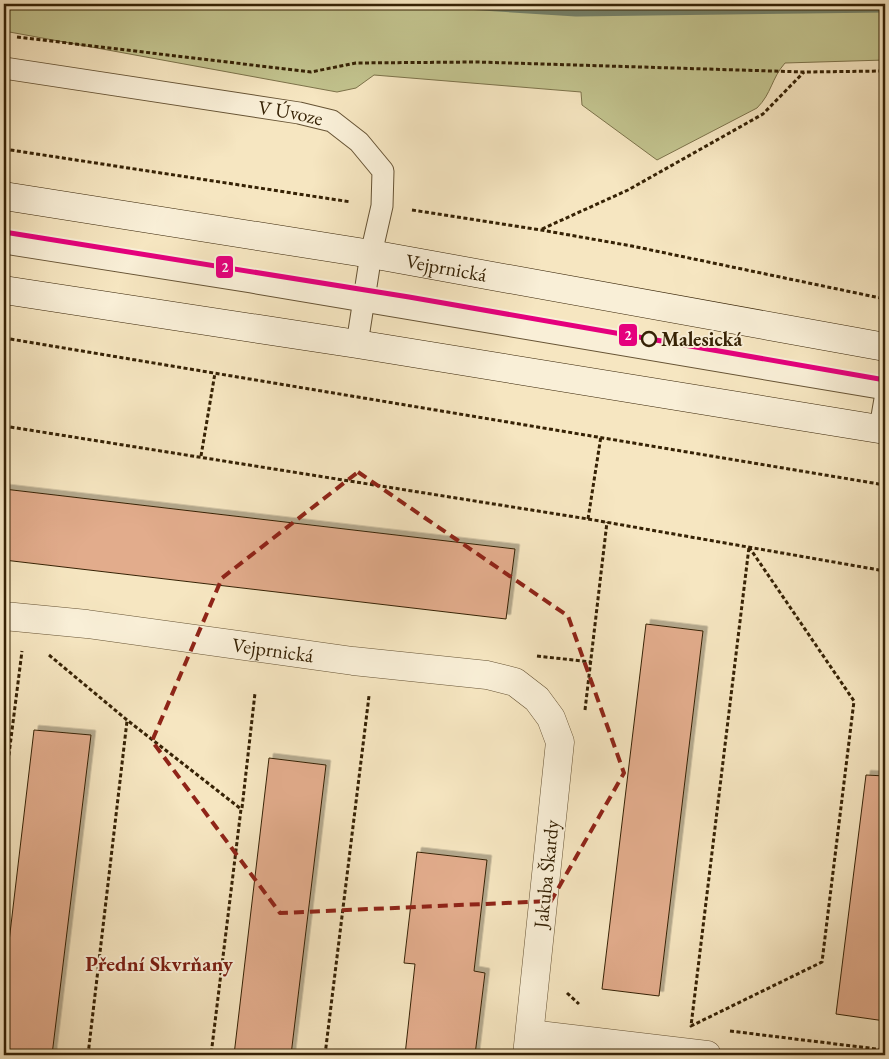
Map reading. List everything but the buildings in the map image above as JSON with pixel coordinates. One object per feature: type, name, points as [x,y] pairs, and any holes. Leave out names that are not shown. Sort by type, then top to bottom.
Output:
[{"type":"main road","name":"Vejprnická","points":[[4,196],[371,254],[885,346]]},
{"type":"main road","points":[[4,290],[357,344],[882,429]]},
{"type":"main road","name":"Vejprnická","points":[[4,616],[487,675],[515,682],[537,699]]},
{"type":"main road","name":"Jakuba Škardy","points":[[529,1044],[560,742],[551,718],[537,699]]},
{"type":"main road","points":[[529,1044],[707,1055]]},
{"type":"lane","name":"V Úvoze","points":[[4,68],[299,113],[332,121],[359,142],[383,171],[382,206],[371,254],[357,344]]},
{"type":"lane","points":[[4,243],[885,389]]},
{"type":"lane","points":[[882,429],[885,399]]},
{"type":"path","points":[[14,36],[311,72],[356,63],[477,62],[804,72],[885,71]]},
{"type":"path","points":[[542,230],[628,190],[763,114],[804,72]]},
{"type":"path","points":[[4,150],[542,230],[885,299]]},
{"type":"path","points":[[4,338],[601,436],[885,485]]},
{"type":"path","points":[[201,456],[215,373]]},
{"type":"path","points":[[4,426],[607,522],[885,571]]},
{"type":"path","points":[[588,519],[601,436]]},
{"type":"path","points":[[585,712],[607,522]]},
{"type":"path","points":[[691,1026],[822,962],[854,701],[749,547]]},
{"type":"path","points":[[691,1026],[749,547]]},
{"type":"path","points":[[4,794],[22,644]]},
{"type":"path","points":[[46,653],[127,720],[241,809]]},
{"type":"path","points":[[325,1055],[373,662]]},
{"type":"path","points":[[211,1055],[255,693]]},
{"type":"path","points":[[88,1055],[127,720]]},
{"type":"path","points":[[565,991],[576,1003],[585,1006]]},
{"type":"path","points":[[682,1025],[700,1027]]},
{"type":"path","points":[[720,1030],[885,1050]]},
{"type":"highlighted area","points":[[358,472],[568,616],[624,773],[551,901],[280,913],[152,741],[222,578]]},
{"type":"green space","points":[[4,4],[885,4],[885,60],[785,63],[766,97],[757,108],[657,160],[582,105],[581,92],[374,75],[356,88],[337,92],[4,31]]},
{"type":"waterway","points":[[466,4],[576,11],[885,7]]},
{"type":"transit line","name":"2","points":[[4,232],[409,297],[885,380]]},
{"type":"place","name":"Malesická","points":[[649,339]]},
{"type":"district","name":"Přední Skvrňany","points":[[159,964]]}]
